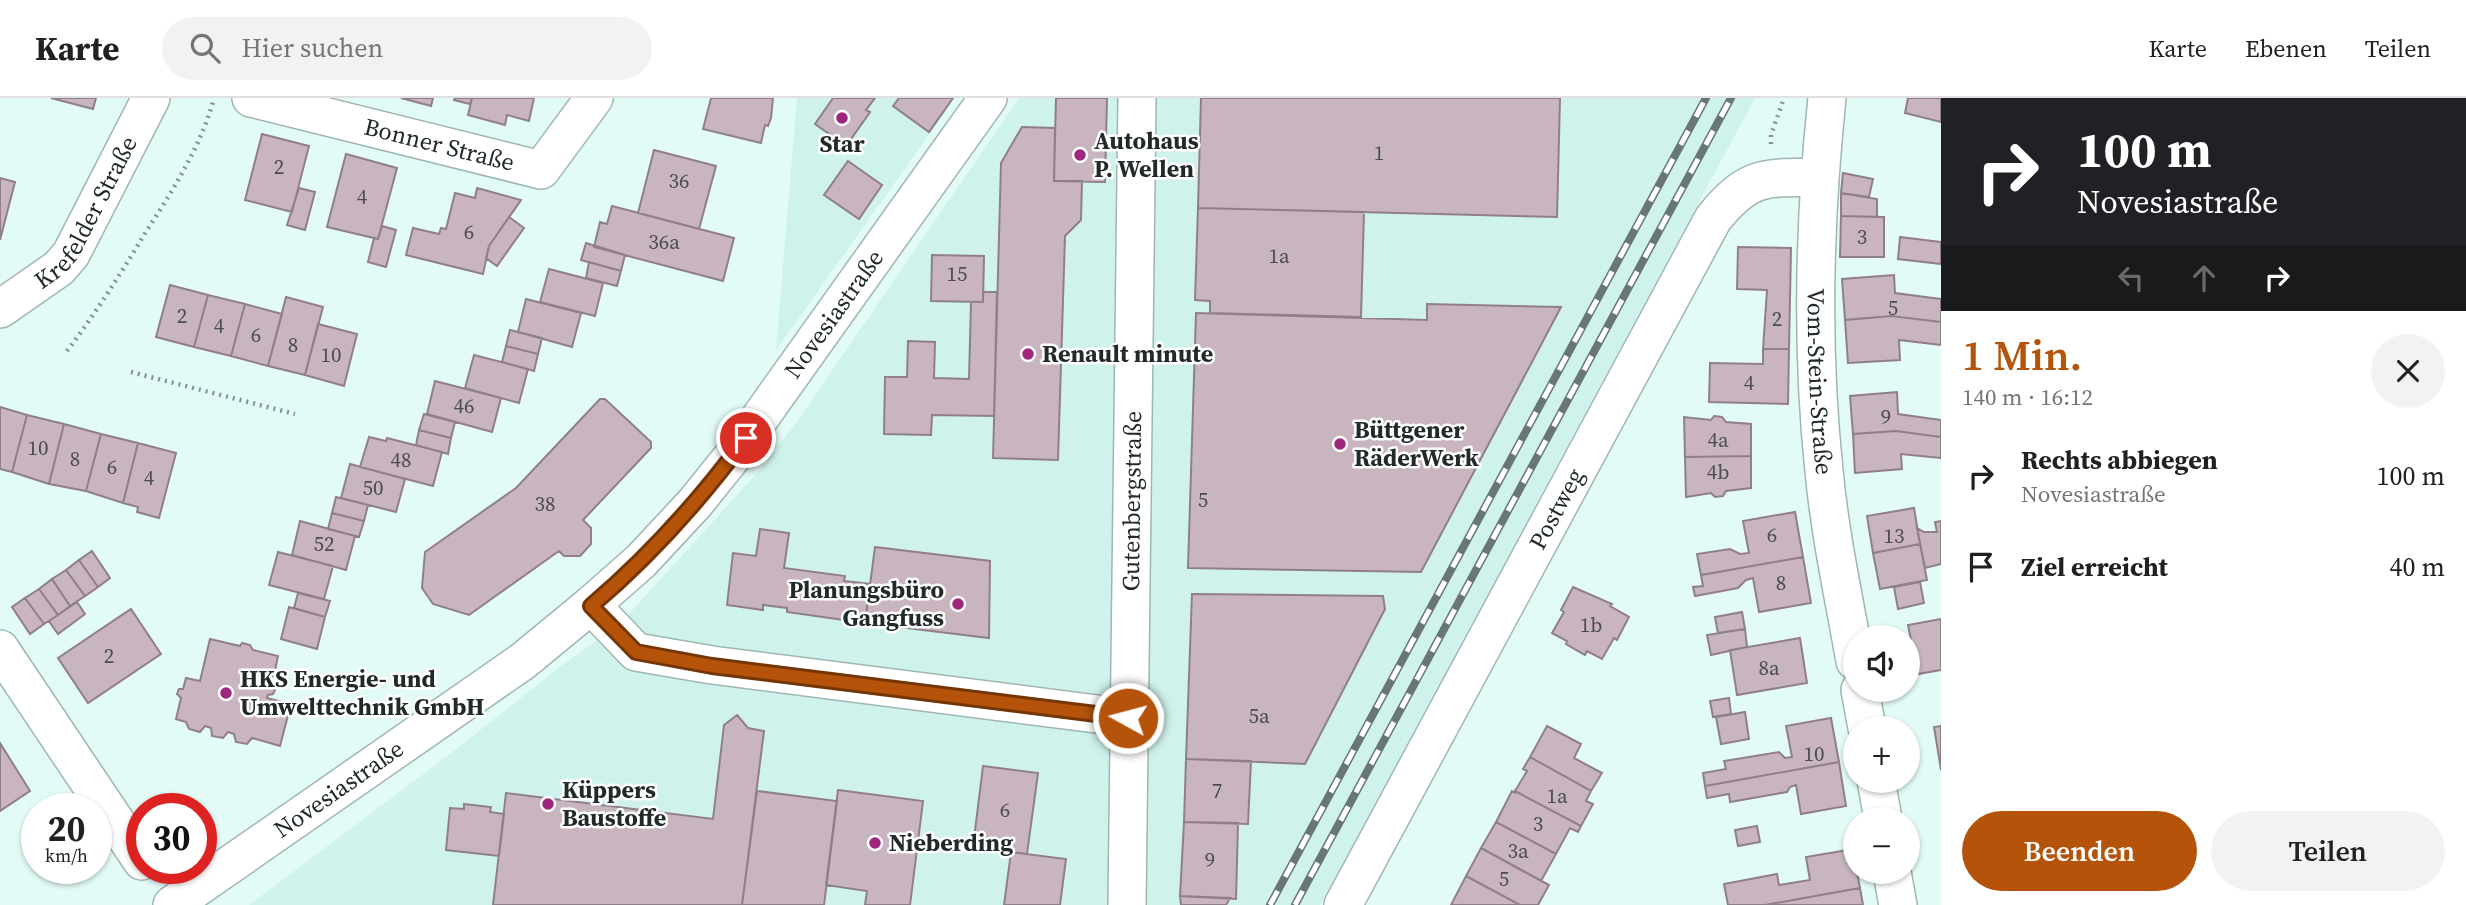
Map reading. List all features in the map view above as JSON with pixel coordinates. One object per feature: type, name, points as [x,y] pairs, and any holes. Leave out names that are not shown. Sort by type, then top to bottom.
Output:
[{"type":"street","name":"Krefelder Straße","points":[[0,309],[59,268],[71,254],[151,98]]},
{"type":"street","name":"Bonner Straße","points":[[251,98],[541,170],[594,98]]},
{"type":"street","name":"Novesiastraße","points":[[172,905],[512,668],[591,606],[641,561],[708,488],[756,424],[988,98]]},
{"type":"street","name":"Gutenbergstraße","points":[[1127,905],[1137,98]]},
{"type":"street","name":"Vom-Stein-Straße","points":[[1827,98],[1819,177],[1816,352],[1820,429],[1830,516],[1849,625]]},
{"type":"street","name":"Postweg","points":[[1343,905],[1713,219],[1739,191],[1769,177],[1819,177]]},
{"type":"street","points":[[591,606],[636,652],[712,666],[1128,718]]},
{"type":"street","points":[[0,649],[126,837]]},
{"type":"street","points":[[157,884],[172,905]]},
{"type":"street","points":[[1894,884],[1898,905]]},
{"type":"path","points":[[67,351],[123,270],[170,194],[195,148],[214,98]]},
{"type":"path","points":[[1771,135],[1784,98]]},
{"type":"path","points":[[131,372],[295,414]]},
{"type":"shaded area","points":[[797,98],[955,98],[776,350]]},
{"type":"shaded area","points":[[1019,98],[1755,98],[1320,905],[249,905],[450,754],[561,666],[619,625],[758,472],[796,423]]},
{"type":"building","points":[[51,98],[96,98],[93,109]]},
{"type":"building","points":[[401,98],[433,98],[431,106]]},
{"type":"building","points":[[472,98],[470,104],[454,100]]},
{"type":"building","points":[[472,98],[534,98],[529,121],[507,115],[505,125],[468,115]]},
{"type":"building","points":[[711,98],[773,98],[771,118],[768,126],[765,125],[761,143],[703,129]]},
{"type":"building","name":"Star","points":[[833,98],[875,98],[866,110],[870,112],[846,146],[815,124]]},
{"type":"building","points":[[899,98],[953,98],[929,132],[893,106]]},
{"type":"building","name":"Autohaus P. Wellen","points":[[1056,98],[1107,98],[1105,182],[1054,181]]},
{"type":"building","points":[[1201,98],[1560,98],[1557,217],[1198,208]]},
{"type":"building","points":[[1908,98],[1941,98],[1941,122],[1905,113]]},
{"type":"building","name":"Renault minute","points":[[1022,127],[1055,128],[1054,181],[1082,181],[1081,220],[1065,236],[1058,460],[993,458],[1001,163]]},
{"type":"building","points":[[262,134],[309,146],[292,212],[245,200]]},
{"type":"building","points":[[654,150],[716,166],[699,229],[638,213]]},
{"type":"building","points":[[346,154],[397,168],[378,239],[327,227]]},
{"type":"building","points":[[848,161],[882,185],[859,219],[824,195]]},
{"type":"building","points":[[1843,173],[1873,179],[1869,197],[1841,193]]},
{"type":"building","points":[[0,178],[15,182],[0,240]]},
{"type":"building","points":[[299,188],[315,192],[305,230],[287,225]]},
{"type":"building","points":[[477,188],[521,200],[489,246],[483,274],[406,255],[413,228],[439,234],[441,228],[446,229],[455,193],[475,198]]},
{"type":"building","points":[[1841,193],[1877,199],[1877,217],[1841,216]]},
{"type":"building","points":[[612,206],[734,238],[723,281],[594,247],[600,222],[607,224]]},
{"type":"building","points":[[1198,208],[1364,212],[1361,317],[1210,313],[1210,301],[1195,300]]},
{"type":"building","points":[[1841,216],[1884,217],[1884,257],[1840,257]]},
{"type":"building","points":[[509,217],[524,228],[497,266],[486,258],[489,246]]},
{"type":"building","points":[[382,226],[396,230],[386,267],[368,262],[374,238],[378,239]]},
{"type":"building","points":[[1900,237],[1941,242],[1941,264],[1898,259]]},
{"type":"building","points":[[586,243],[625,255],[621,271],[581,260]]},
{"type":"building","points":[[1738,247],[1791,248],[1789,349],[1763,349],[1767,290],[1737,289]]},
{"type":"building","points":[[932,255],[984,256],[983,302],[931,301]]},
{"type":"building","points":[[589,262],[621,271],[617,286],[586,278]]},
{"type":"building","points":[[549,269],[603,283],[595,316],[540,302]]},
{"type":"building","points":[[1894,275],[1895,293],[1941,299],[1941,322],[1891,316],[1845,320],[1842,279]]},
{"type":"building","points":[[170,285],[208,295],[194,347],[156,337]]},
{"type":"building","points":[[983,292],[997,292],[994,416],[932,415],[931,435],[884,434],[885,377],[907,377],[908,341],[935,342],[934,378],[969,379],[971,302],[983,302]]},
{"type":"building","points":[[208,295],[245,304],[231,356],[194,347]]},
{"type":"building","points":[[286,297],[323,307],[305,375],[268,366]]},
{"type":"building","points":[[526,299],[581,313],[572,347],[518,332]]},
{"type":"building","points":[[245,304],[282,314],[268,366],[231,356]]},
{"type":"building","name":"Büttgener RäderWerk","points":[[1427,304],[1561,307],[1421,572],[1188,568],[1196,313],[1427,320]]},
{"type":"building","points":[[1891,316],[1941,322],[1941,345],[1899,340],[1900,360],[1848,363],[1845,320]]},
{"type":"building","points":[[318,324],[357,334],[344,386],[305,375]]},
{"type":"building","points":[[510,330],[542,338],[538,354],[506,346]]},
{"type":"building","points":[[506,346],[538,354],[534,371],[502,362]]},
{"type":"building","points":[[1763,349],[1789,349],[1788,404],[1709,402],[1710,363],[1763,364]]},
{"type":"building","points":[[474,355],[528,369],[519,403],[465,388]]},
{"type":"building","points":[[435,381],[501,398],[492,432],[427,414]]},
{"type":"building","points":[[1897,392],[1898,414],[1941,420],[1941,437],[1896,431],[1853,434],[1850,396]]},
{"type":"building","points":[[600,399],[605,399],[651,442],[651,448],[583,520],[591,528],[591,544],[580,556],[564,556],[559,551],[469,615],[433,604],[422,588],[425,552],[516,488]]},
{"type":"building","points":[[0,407],[27,415],[12,472],[0,469]]},
{"type":"building","points":[[424,414],[455,422],[451,438],[419,430]]},
{"type":"building","points":[[27,415],[64,424],[49,484],[12,472]]},
{"type":"building","points":[[1714,416],[1722,417],[1726,422],[1751,424],[1751,456],[1685,457],[1684,417],[1711,420]]},
{"type":"building","points":[[64,424],[101,434],[86,491],[49,484]]},
{"type":"building","points":[[419,430],[451,438],[448,454],[416,445]]},
{"type":"building","points":[[1896,431],[1941,437],[1941,458],[1901,454],[1902,469],[1855,473],[1853,434]]},
{"type":"building","points":[[101,434],[138,443],[123,503],[86,491]]},
{"type":"building","points":[[369,437],[386,441],[387,438],[442,452],[433,486],[360,467]]},
{"type":"building","points":[[138,443],[176,453],[159,518],[137,512],[138,507],[123,503]]},
{"type":"building","points":[[1751,456],[1751,488],[1726,491],[1723,496],[1715,497],[1711,493],[1686,497],[1685,457]]},
{"type":"building","points":[[350,464],[405,479],[396,512],[341,498]]},
{"type":"building","points":[[336,497],[368,505],[364,521],[332,513]]},
{"type":"building","points":[[1914,508],[1920,544],[1873,553],[1867,516]]},
{"type":"building","points":[[1795,512],[1803,557],[1701,575],[1697,554],[1730,549],[1740,554],[1749,553],[1743,521]]},
{"type":"building","points":[[332,513],[364,521],[359,537],[328,529]]},
{"type":"building","points":[[300,521],[355,536],[346,570],[292,555]]},
{"type":"building","points":[[1941,521],[1941,564],[1925,568],[1917,528],[1924,532],[1937,532],[1935,522]]},
{"type":"building","points":[[760,529],[789,533],[784,568],[845,576],[844,581],[870,584],[865,623],[787,612],[787,608],[763,605],[763,610],[727,605],[733,553],[756,556]]},
{"type":"building","points":[[1920,544],[1927,580],[1880,589],[1873,553]]},
{"type":"building","points":[[875,547],[990,561],[989,638],[865,623]]},
{"type":"building","points":[[92,551],[110,578],[98,587],[79,560]]},
{"type":"building","points":[[278,552],[333,566],[324,599],[269,585]]},
{"type":"building","points":[[1803,557],[1811,603],[1759,612],[1753,578],[1746,580],[1738,588],[1695,596],[1693,587],[1703,586],[1701,575]]},
{"type":"building","points":[[79,560],[98,587],[85,596],[66,570]]},
{"type":"building","points":[[66,570],[85,596],[70,606],[52,579]]},
{"type":"building","points":[[52,579],[70,606],[58,615],[39,589]]},
{"type":"building","points":[[1920,582],[1924,603],[1898,609],[1894,587]]},
{"type":"building","points":[[1573,587],[1612,604],[1610,606],[1629,617],[1617,640],[1614,638],[1602,659],[1587,651],[1585,655],[1552,633],[1564,612],[1561,610]]},
{"type":"building","points":[[39,589],[58,615],[44,624],[25,598]]},
{"type":"building","points":[[298,593],[330,601],[325,617],[294,608]]},
{"type":"building","points":[[1192,594],[1383,596],[1385,609],[1305,764],[1186,759]]},
{"type":"building","points":[[25,598],[44,624],[30,634],[12,607]]},
{"type":"building","points":[[77,602],[85,614],[58,634],[49,621]]},
{"type":"building","points":[[289,607],[325,617],[317,649],[281,639]]},
{"type":"building","points":[[131,609],[161,654],[88,703],[58,658]]},
{"type":"building","points":[[1742,612],[1745,629],[1718,633],[1715,617]]},
{"type":"building","points":[[1941,619],[1941,670],[1920,674],[1920,625],[1908,625]]},
{"type":"building","points":[[1745,629],[1747,647],[1711,655],[1707,635]]},
{"type":"building","points":[[1800,638],[1807,683],[1737,695],[1730,650]]},
{"type":"building","name":"HKS Energie- und Umwelttechnik GmbH","points":[[210,639],[240,646],[242,643],[250,645],[253,650],[278,656],[274,675],[265,678],[264,684],[275,690],[267,698],[291,704],[280,746],[252,738],[247,744],[236,742],[234,734],[228,732],[223,738],[212,736],[211,728],[205,726],[200,732],[189,729],[186,722],[176,719],[181,698],[177,694],[179,689],[183,689],[186,678],[200,681]]},
{"type":"building","points":[[1729,698],[1731,714],[1713,717],[1710,701]]},
{"type":"building","points":[[1745,712],[1749,739],[1721,744],[1716,717]]},
{"type":"building","name":"Küppers Baustoffe","points":[[737,715],[748,728],[764,731],[742,905],[493,905],[506,793],[713,819],[724,725]]},
{"type":"building","points":[[1831,718],[1839,762],[1705,786],[1703,773],[1726,769],[1724,761],[1779,752],[1785,758],[1792,757],[1786,726]]},
{"type":"building","points":[[1547,726],[1581,744],[1574,758],[1602,773],[1591,791],[1530,757]]},
{"type":"building","points":[[1941,726],[1941,770],[1934,727]]},
{"type":"building","points":[[0,743],[30,791],[21,793],[21,797],[0,811]]},
{"type":"building","points":[[1530,757],[1591,791],[1586,801],[1593,804],[1581,826],[1515,791],[1527,771],[1523,769]]},
{"type":"building","points":[[1186,759],[1251,761],[1248,824],[1184,822]]},
{"type":"building","points":[[1839,762],[1846,806],[1801,814],[1796,785],[1790,787],[1787,792],[1730,802],[1729,794],[1707,798],[1705,786]]},
{"type":"building","points":[[983,766],[1038,773],[1027,854],[973,847]]},
{"type":"building","name":"Nieberding","points":[[838,790],[923,801],[910,905],[865,905],[867,891],[826,885]]},
{"type":"building","points":[[757,791],[837,801],[824,905],[742,905]]},
{"type":"building","points":[[1512,791],[1581,826],[1578,832],[1570,828],[1556,854],[1496,822]]},
{"type":"building","points":[[464,804],[491,807],[490,812],[504,814],[499,856],[446,850],[450,808],[464,809]]},
{"type":"building","points":[[1184,822],[1238,823],[1236,899],[1180,896]]},
{"type":"building","points":[[1496,822],[1556,854],[1541,881],[1481,848]]},
{"type":"building","points":[[1757,826],[1760,842],[1738,846],[1735,830]]},
{"type":"building","points":[[1481,848],[1549,885],[1538,905],[1520,905],[1466,876]]},
{"type":"building","points":[[1843,851],[1843,884],[1859,884],[1860,888],[1765,905],[1728,905],[1724,884],[1777,874],[1779,885],[1810,880],[1806,857]]},
{"type":"building","points":[[1011,852],[1066,859],[1060,905],[1004,905]]},
{"type":"building","points":[[1466,876],[1520,905],[1451,905]]},
{"type":"building","points":[[1860,888],[1863,905],[1765,905]]},
{"type":"building","points":[[1180,896],[1230,898],[1226,905],[1181,905]]},
{"type":"railway","points":[[1270,905],[1706,98]]},
{"type":"railway","points":[[1295,905],[1731,98]]},
{"type":"place","name":"Star","points":[[842,118]]},
{"type":"place","name":"Autohaus P. Wellen","points":[[1080,155]]},
{"type":"place","name":"Renault minute","points":[[1028,354]]},
{"type":"place","name":"Büttgener RäderWerk","points":[[1340,444]]},
{"type":"place","name":"Planungsbüro Gangfuss","points":[[958,604]]},
{"type":"place","name":"HKS Energie- und Umwelttechnik GmbH","points":[[226,693]]},
{"type":"place","name":"Küppers Baustoffe","points":[[548,804]]},
{"type":"place","name":"Nieberding","points":[[875,843]]},
{"type":"route","points":[[746,438],[682,518],[641,561],[591,606],[636,652],[712,666],[1128,718]]}]
